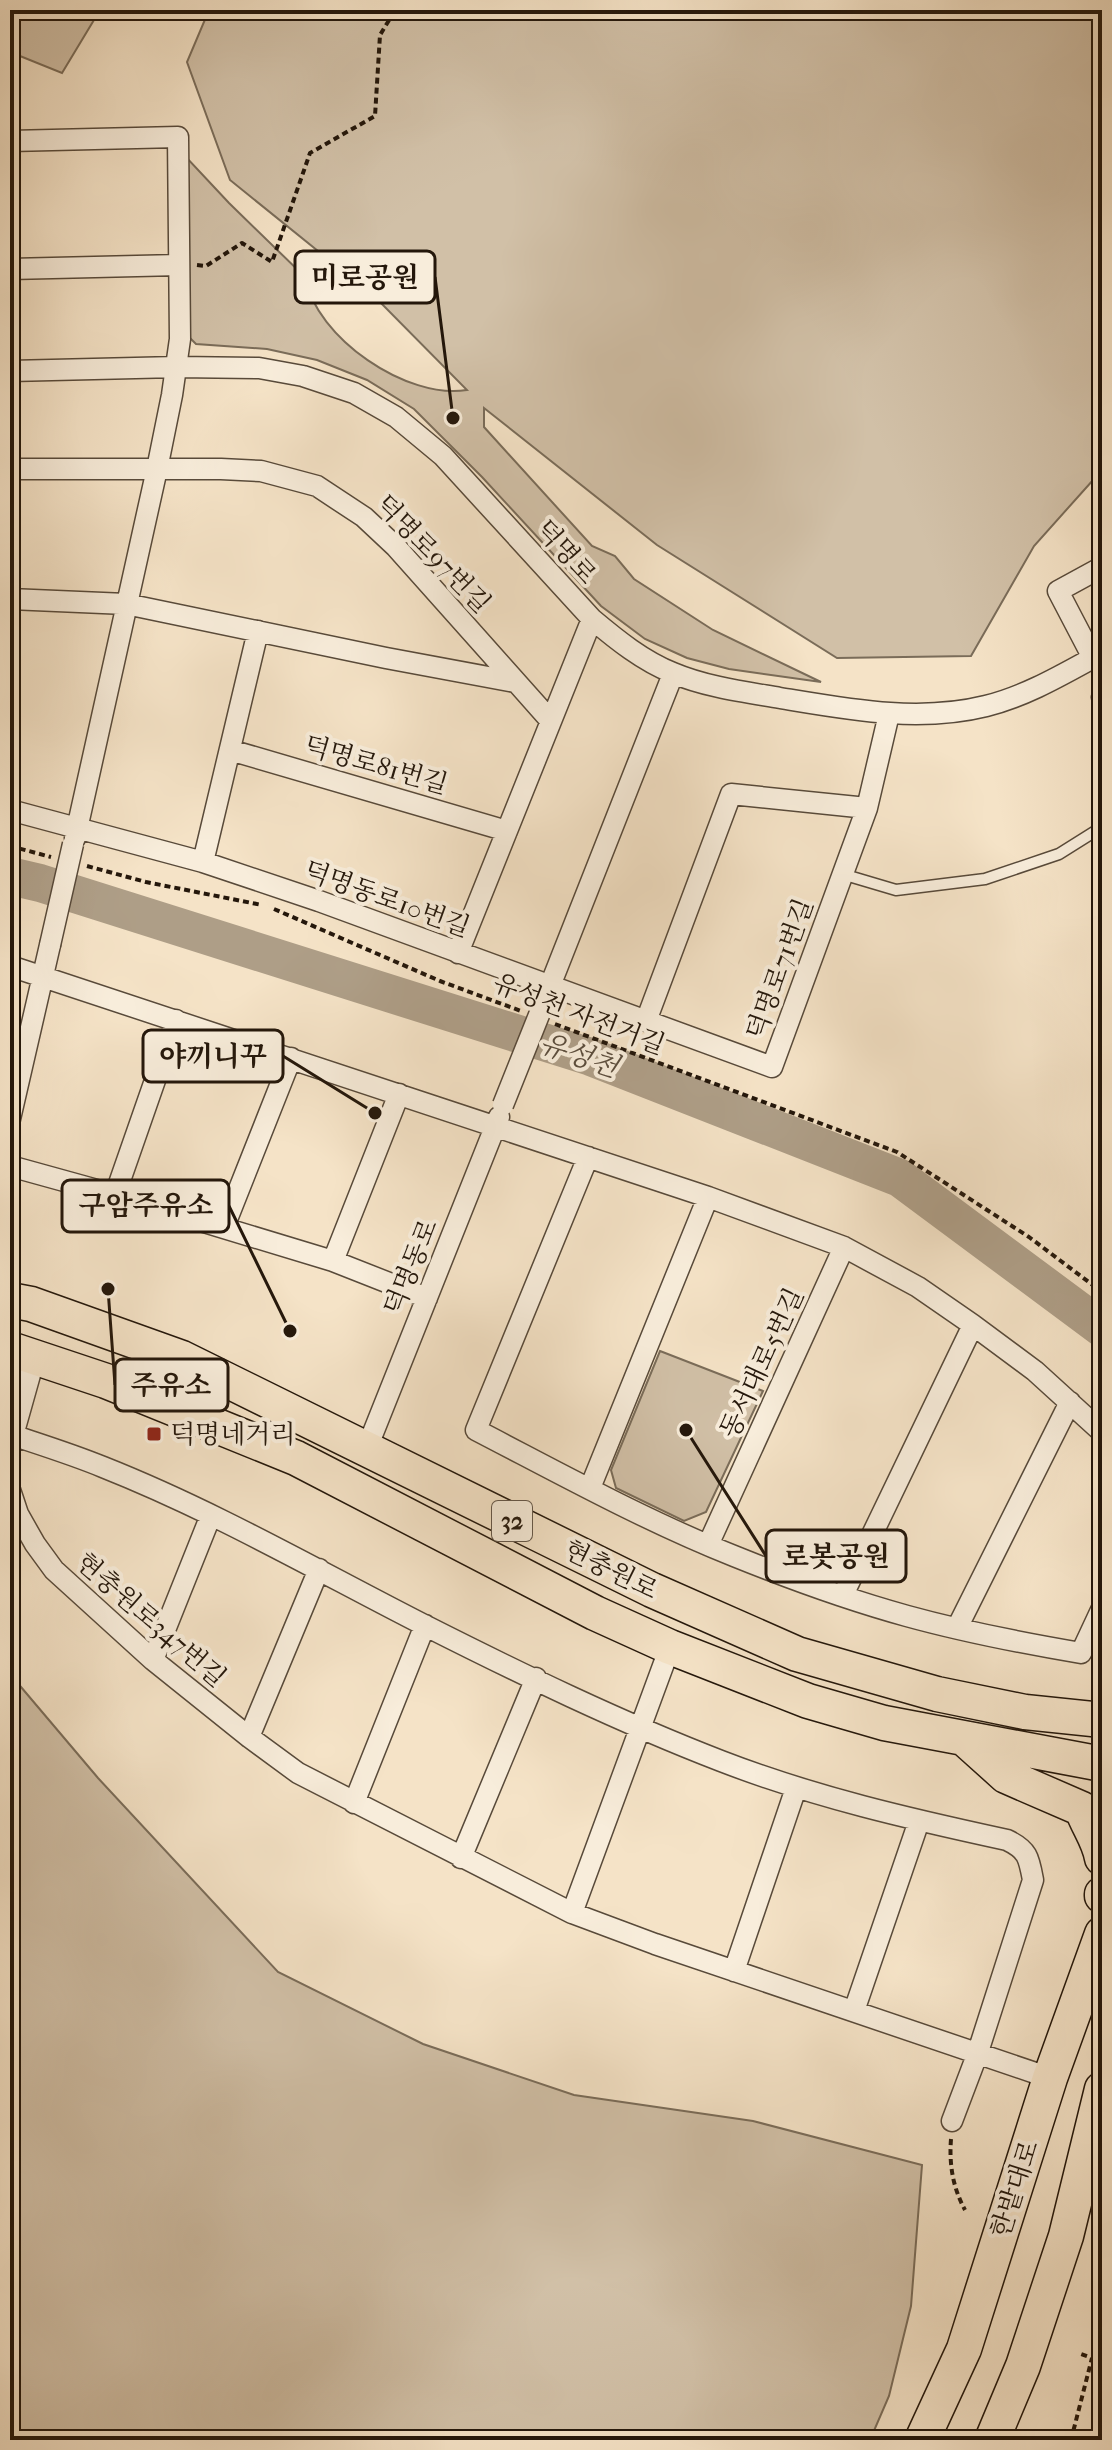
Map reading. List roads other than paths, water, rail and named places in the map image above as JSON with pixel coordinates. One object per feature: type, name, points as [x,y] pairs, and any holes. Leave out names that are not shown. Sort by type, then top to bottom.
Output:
[{"type":"main road","name":"현충원로","points":[[10,1300],[31,1304],[182,1358],[652,1590],[797,1654],[937,1694],[1025,1712],[1102,1720]]},
{"type":"main road","name":"현충원로","points":[[22,1353],[106,1381],[296,1458],[595,1613],[670,1647],[808,1701],[884,1723],[1102,1764]]},
{"type":"main road","points":[[965,1740],[1006,1776],[1082,1809],[1087,1825],[1100,1846],[1102,1858]]},
{"type":"main road","name":"한밭대로","points":[[922,2440],[964,2349],[1050,2078],[1102,1934]]},
{"type":"main road","points":[[992,2440],[1023,2366],[1066,2236],[1102,2089]]},
{"type":"street","points":[[10,141],[178,137],[180,339],[157,469],[10,1119]]},
{"type":"street","points":[[10,269],[179,265]]},
{"type":"street","name":"덕명로","points":[[10,371],[259,368],[303,376],[354,393],[396,417],[443,456],[592,619],[643,657],[673,674],[739,691],[889,714],[940,712],[985,706],[1028,692],[1098,655]]},
{"type":"street","name":"덕명로97번길","points":[[10,469],[261,471],[317,486],[364,517],[396,547],[550,720]]},
{"type":"street","points":[[1098,655],[1058,591],[1102,567]]},
{"type":"street","points":[[10,599],[126,604],[515,682]]},
{"type":"street","points":[[458,953],[592,619]]},
{"type":"street","points":[[203,862],[258,631]]},
{"type":"street","points":[[548,993],[673,674]]},
{"type":"street","name":"덕명로71번길","points":[[548,993],[646,1021],[772,1067],[867,808],[889,714]]},
{"type":"street","name":"덕명로81번길","points":[[230,750],[507,831]]},
{"type":"street","points":[[646,1021],[731,794],[867,808]]},
{"type":"street","name":"덕명동로10번길","points":[[10,810],[75,836],[203,862],[319,901],[458,953],[548,993]]},
{"type":"street","points":[[10,966],[708,1197],[844,1247],[918,1287],[973,1325],[1035,1371],[1102,1432]]},
{"type":"street","name":"덕명동로","points":[[367,1448],[548,993]]},
{"type":"street","points":[[115,1195],[176,1020]]},
{"type":"street","points":[[224,1227],[291,1058]]},
{"type":"street","points":[[333,1261],[399,1094]]},
{"type":"street","points":[[588,1157],[476,1430],[708,1545],[897,1613],[1081,1653],[1102,1608]]},
{"type":"street","points":[[10,1166],[333,1261],[427,1298]]},
{"type":"street","points":[[590,1488],[708,1197]]},
{"type":"street","name":"동서대로5번길","points":[[708,1545],[844,1247]]},
{"type":"street","points":[[843,1595],[973,1325]]},
{"type":"street","points":[[22,1353],[11,1440],[104,1467],[211,1515],[425,1625],[640,1727],[721,1761],[796,1788],[919,1821],[1007,1840],[1023,1847],[1033,1880],[977,2055],[952,2121]]},
{"type":"street","points":[[957,1628],[1070,1402]]},
{"type":"street","name":"현충원로347번길","points":[[10,1490],[18,1514],[54,1570],[153,1660],[298,1773],[572,1913],[1050,2078]]},
{"type":"street","points":[[153,1660],[211,1515]]},
{"type":"street","points":[[249,1737],[319,1569]]},
{"type":"street","points":[[354,1803],[425,1625]]},
{"type":"street","points":[[572,1913],[670,1647]]},
{"type":"street","points":[[461,1858],[536,1678]]},
{"type":"street","points":[[734,1971],[796,1788]]},
{"type":"street","points":[[854,2011],[919,1821]]},
{"type":"lane","points":[[1097,697],[1102,727]]},
{"type":"lane","points":[[842,874],[896,890],[985,879],[1059,854],[1102,827]]},
{"type":"waterway","name":"유성천","points":[[10,876],[591,1057],[900,1178],[1102,1328]]},
{"type":"place","name":"미로공원","points":[[453,418]]},
{"type":"place","name":"야끼니꾸","points":[[375,1113]]},
{"type":"place","name":"주유소","points":[[108,1289]]},
{"type":"place","name":"구암주유소","points":[[290,1331]]},
{"type":"place","name":"로봇공원","points":[[686,1430]]},
{"type":"place","name":"덕명네거리","points":[[154,1434]]}]
